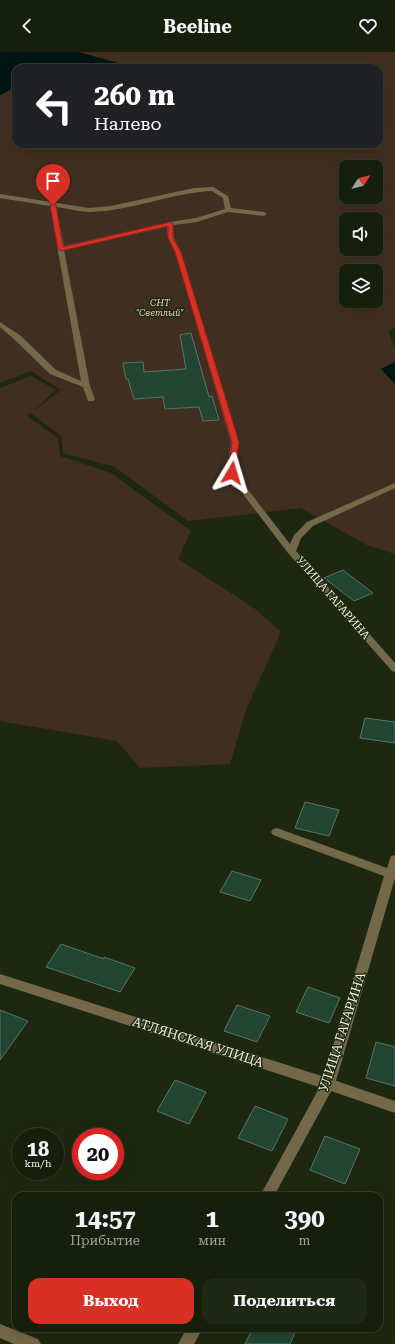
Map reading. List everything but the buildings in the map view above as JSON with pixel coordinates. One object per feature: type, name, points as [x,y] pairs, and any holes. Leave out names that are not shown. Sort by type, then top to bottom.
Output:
[{"type":"street","points":[[0,196],[89,210],[111,208],[194,190],[212,189],[226,197],[228,210]]},
{"type":"street","points":[[53,205],[86,386],[91,399]]},
{"type":"street","points":[[61,249],[170,224],[197,220],[228,210],[264,214]]},
{"type":"street","points":[[170,224],[170,238],[178,252],[236,442],[232,473],[291,551]]},
{"type":"street","points":[[0,324],[18,338],[53,372],[86,386]]},
{"type":"street","name":"УЛИЦА ГАГАРИНА","points":[[395,485],[310,524],[297,537],[291,551],[395,669]]},
{"type":"street","points":[[277,832],[390,874]]},
{"type":"street","name":"УЛИЦА ГАГАРИНА","points":[[269,1192],[328,1084],[395,859]]},
{"type":"street","name":"АТЛЯНСКАЯ УЛИЦА","points":[[0,979],[328,1084],[395,1107]]},
{"type":"street","points":[[0,1331],[33,1344]]},
{"type":"street","points":[[186,1344],[193,1332]]},
{"type":"green space","name":"СНТ \"Светлый\"","points":[[0,52],[395,52],[395,328],[388,331],[395,348],[395,362],[381,369],[395,384],[395,554],[367,545],[301,508],[188,521],[115,467],[63,453],[61,436],[31,413],[27,416],[58,438],[60,456],[111,473],[191,531],[178,559],[254,608],[281,632],[246,710],[230,764],[140,768],[117,741],[0,721],[0,388],[31,376],[56,390],[32,412],[61,390],[31,371],[0,383]]},
{"type":"shaded area","points":[[0,52],[79,52],[121,64],[12,64],[12,89],[0,95]]},
{"type":"shaded area","points":[[395,362],[395,384],[381,369]]},
{"type":"route","points":[[53,205],[61,249],[170,224],[170,238],[178,252],[236,442],[232,473]]}]
